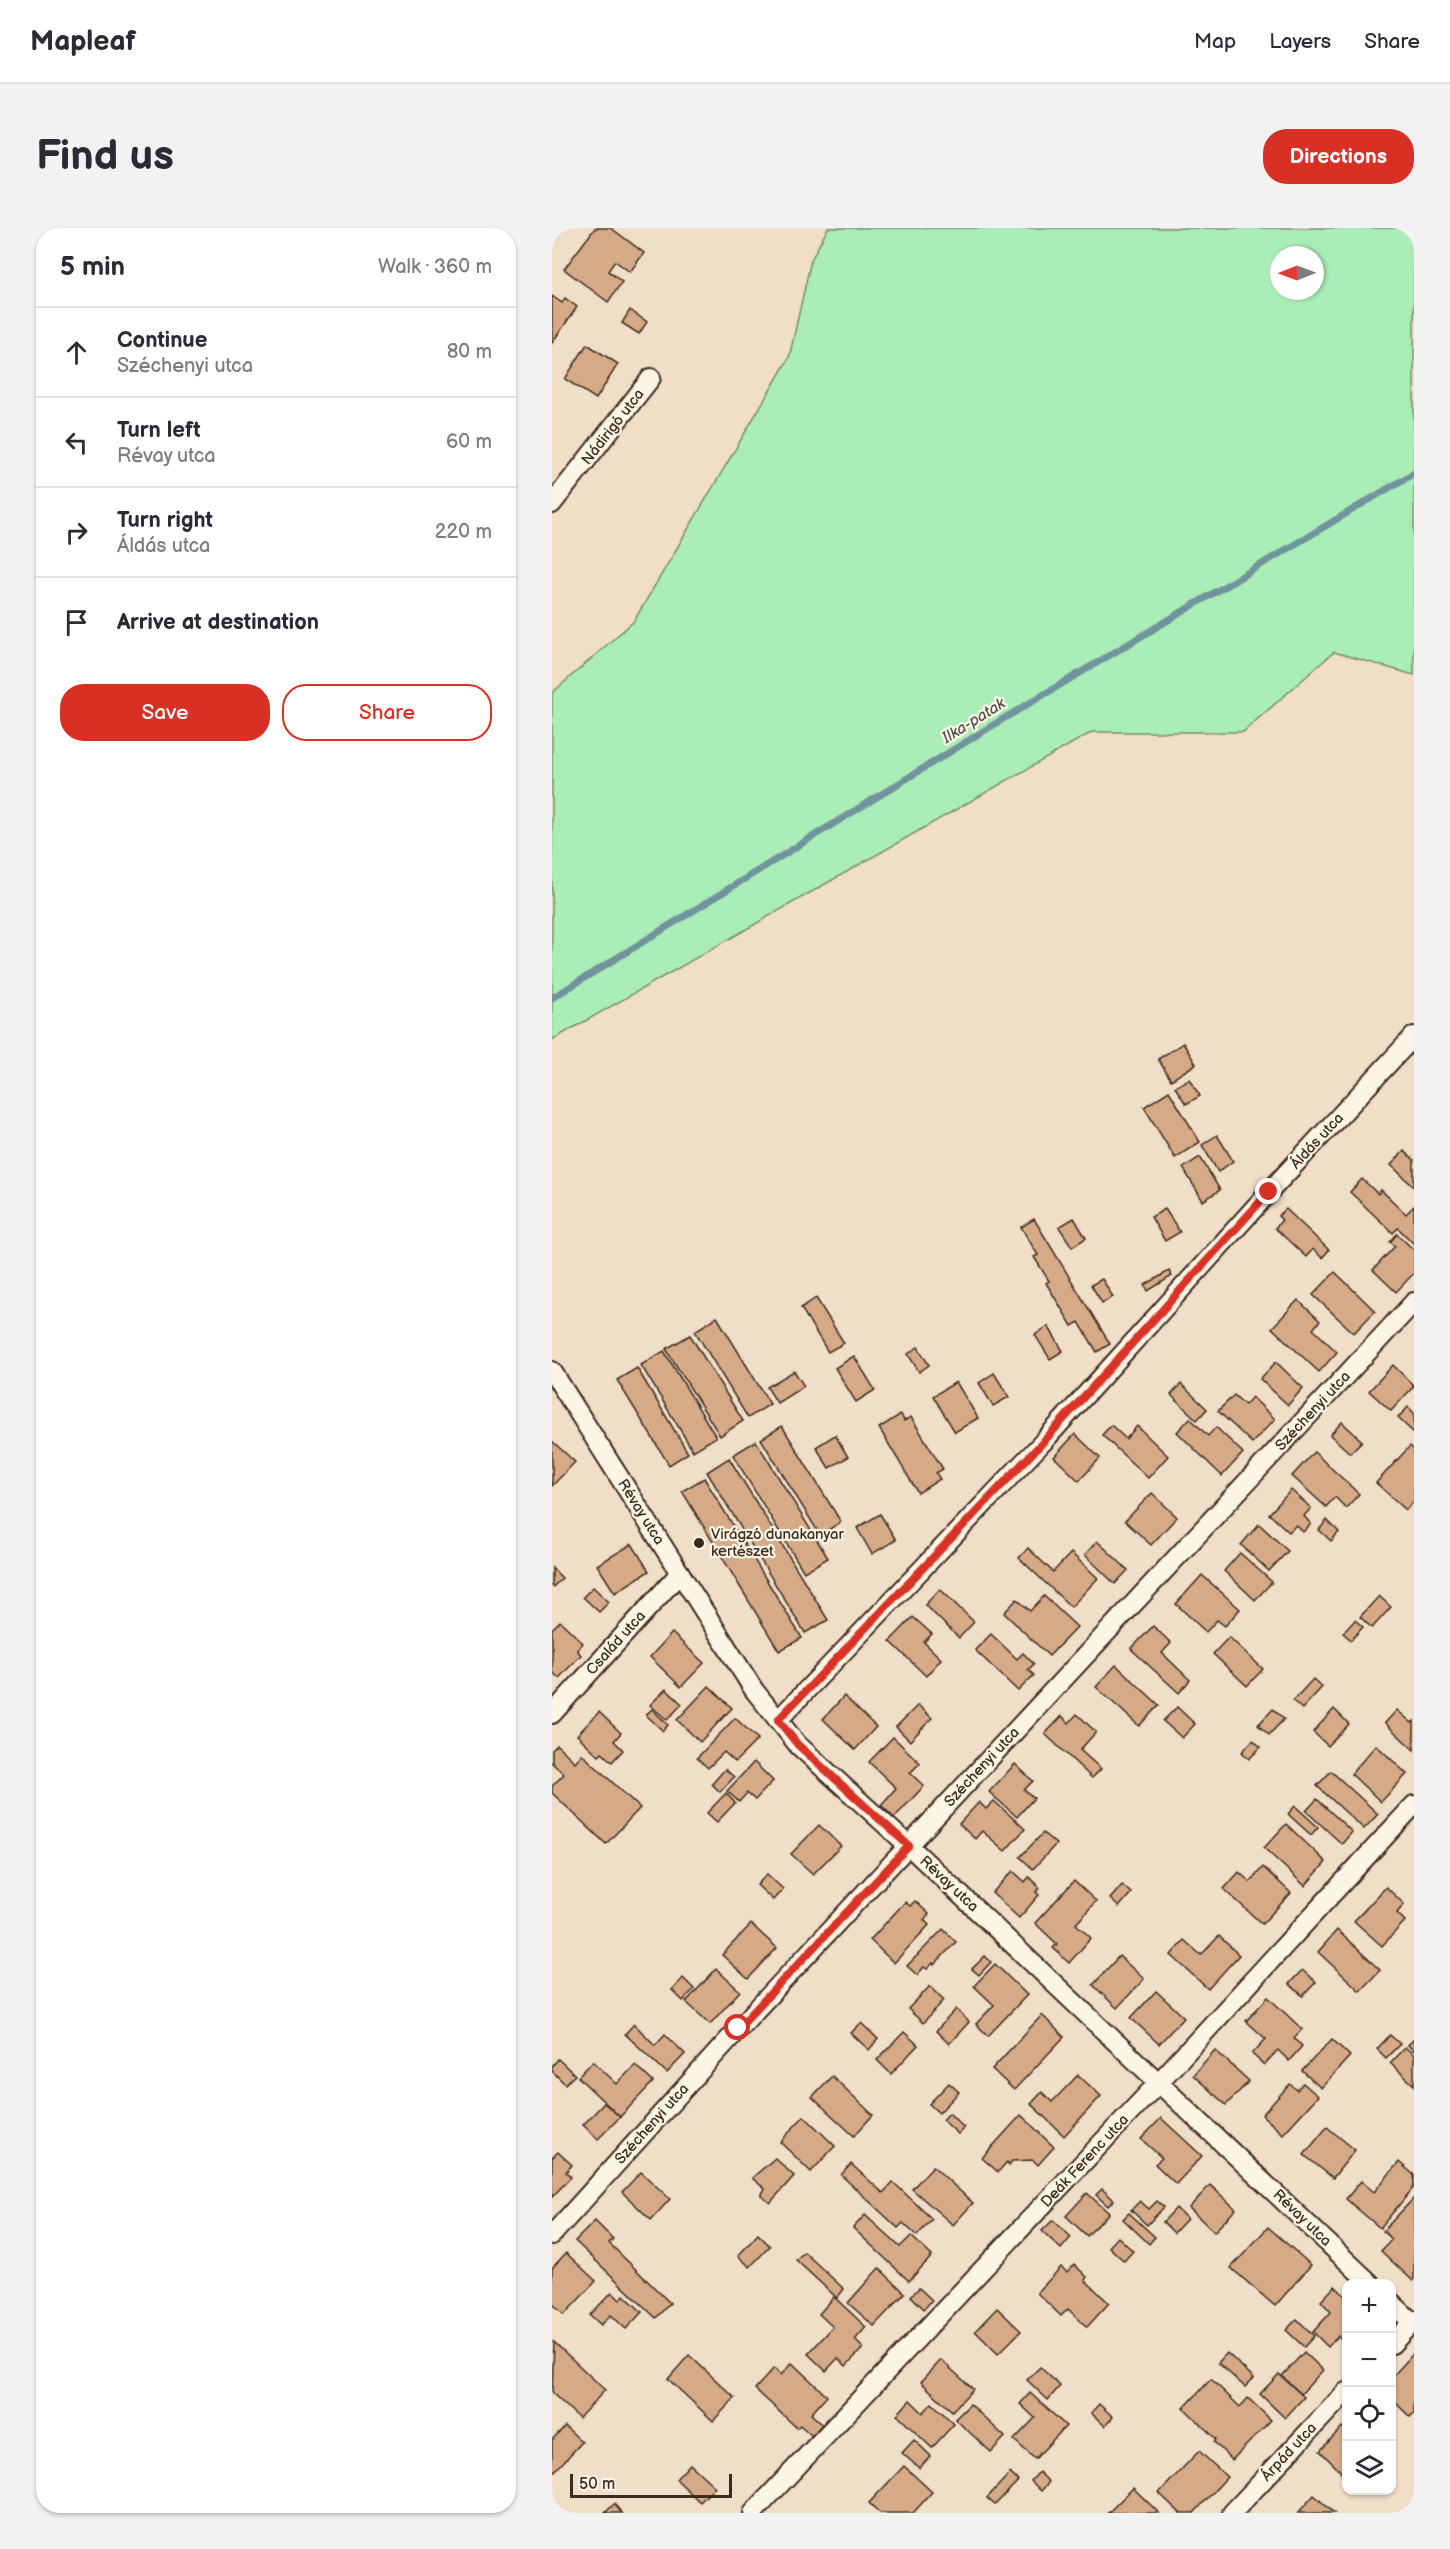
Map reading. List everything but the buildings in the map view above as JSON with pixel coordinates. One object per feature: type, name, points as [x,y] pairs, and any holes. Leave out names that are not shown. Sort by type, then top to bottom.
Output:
[{"type":"street","name":"Nádirigó utca","points":[[552,504],[651,378]]},
{"type":"street","name":"Áldás utca","points":[[778,1720],[1043,1442],[1269,1192],[1414,1036]]},
{"type":"street","name":"Széchenyi utca","points":[[552,2235],[738,2028],[1414,1302]]},
{"type":"street","name":"Révay utca","points":[[552,1371],[754,1690],[798,1745],[909,1846],[1367,2279]]},
{"type":"street","name":"Család utca","points":[[552,1714],[680,1573]]},
{"type":"street","name":"Deák Ferenc utca","points":[[753,2513],[1159,2082],[1414,1805]]},
{"type":"street","points":[[1396,2307],[1413,2322],[1396,2340]]},
{"type":"street","name":"Árpád utca","points":[[1232,2513],[1342,2397]]},
{"type":"green space","points":[[828,228],[1414,228],[1414,675],[1334,652],[1243,732],[1092,732],[552,1040],[552,693],[634,621],[789,358],[811,260]]},
{"type":"waterway","name":"Ilka-patak","points":[[552,998],[1003,719],[1414,473]]},
{"type":"place","name":"Virágzó dunakanyar kertészet","points":[[699,1543]]},
{"type":"route","points":[[738,2028],[909,1846],[798,1745],[778,1720],[1043,1442],[1269,1192]]}]
